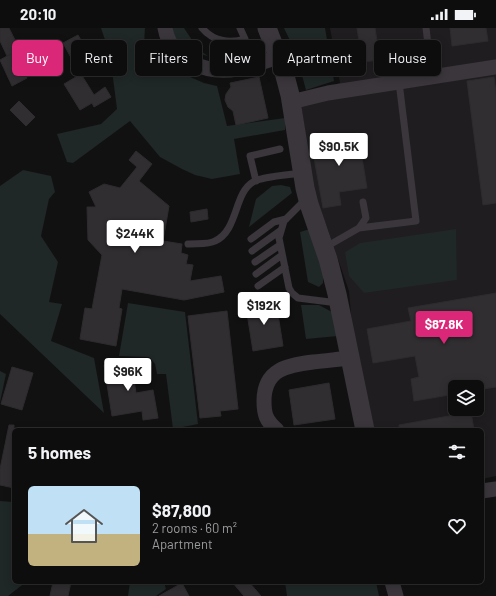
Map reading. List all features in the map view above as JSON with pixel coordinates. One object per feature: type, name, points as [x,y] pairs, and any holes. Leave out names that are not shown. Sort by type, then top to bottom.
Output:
[{"type":"street","points":[[165,28],[170,45],[179,56],[188,62],[205,67],[235,70],[273,59]]},
{"type":"street","points":[[267,28],[273,44]]},
{"type":"street","points":[[291,102],[328,93],[496,66]]},
{"type":"street","points":[[285,76],[291,102],[307,197],[324,248],[339,303],[365,428]]},
{"type":"street","points":[[275,428],[270,424],[266,416],[264,405],[264,393],[273,374],[282,368],[293,365],[350,358]]},
{"type":"street","points":[[484,491],[496,489]]},
{"type":"street","points":[[393,584],[396,596]]},
{"type":"lane","points":[[202,28],[208,35],[218,39],[235,42],[245,38],[240,28]]},
{"type":"lane","points":[[426,28],[432,77]]},
{"type":"lane","points":[[324,248],[359,228],[416,221],[399,82]]},
{"type":"lane","points":[[256,181],[250,156],[280,149]]},
{"type":"lane","points":[[188,244],[214,242],[222,236],[228,230],[245,190],[253,182],[302,173]]},
{"type":"lane","points":[[307,197],[286,219],[279,238],[289,288],[298,298],[339,303]]},
{"type":"lane","points":[[359,228],[366,218],[363,202]]},
{"type":"lane","points":[[251,238],[274,222],[286,219]]},
{"type":"lane","points":[[252,251],[281,230]]},
{"type":"lane","points":[[255,262],[280,244]]},
{"type":"lane","points":[[256,274],[282,255]]},
{"type":"lane","points":[[258,286],[285,267]]},
{"type":"shaded area","points":[[101,28],[145,28],[144,40],[135,40],[135,76],[188,76],[204,83],[217,86],[227,126],[285,118],[285,130],[234,139],[240,174],[212,179],[195,175],[160,157],[130,121],[73,163],[67,162],[57,134],[101,124],[117,109],[113,76],[127,76],[127,40],[105,40]]},
{"type":"shaded area","points":[[172,28],[184,28],[192,40],[178,40]]},
{"type":"shaded area","points":[[284,28],[325,28],[327,40],[290,40]]},
{"type":"shaded area","points":[[330,28],[496,28],[496,476],[484,479],[484,428],[370,428],[352,326],[349,291],[314,195],[300,97],[340,83],[339,76],[366,76],[366,40],[332,40]]},
{"type":"shaded area","points":[[302,76],[333,76],[334,81],[306,90]]},
{"type":"shaded area","points":[[23,170],[51,176],[55,192],[49,199],[41,236],[58,262],[49,302],[62,304],[51,341],[94,358],[104,413],[0,314],[0,186]]},
{"type":"shaded area","points":[[281,185],[290,187],[292,193],[249,227],[256,199],[272,186]]},
{"type":"shaded area","points":[[310,229],[323,273],[323,283],[319,287],[308,282],[300,232]]},
{"type":"shaded area","points":[[456,229],[457,280],[364,293],[349,276],[345,252],[360,243]]},
{"type":"shaded area","points":[[128,303],[185,312],[198,424],[173,428],[166,374],[157,374],[155,364],[149,357],[119,356]]},
{"type":"shaded area","points":[[301,305],[319,305],[332,312],[338,336],[306,339]]},
{"type":"shaded area","points":[[0,371],[6,374],[0,402]]},
{"type":"shaded area","points":[[0,501],[12,502],[12,584],[23,584],[8,596],[0,596]]},
{"type":"shaded area","points":[[130,584],[165,584],[166,589],[156,596],[128,596]]},
{"type":"shaded area","points":[[285,584],[376,584],[379,596],[287,596]]},
{"type":"building","points":[[0,28],[9,28],[15,40],[12,40],[12,54],[7,56],[0,41]]},
{"type":"building","points":[[357,28],[375,28],[377,40],[374,40],[374,61],[366,62],[366,40],[359,40]]},
{"type":"building","points":[[450,28],[486,28],[488,41],[452,46]]},
{"type":"building","points":[[78,35],[81,40],[71,40],[71,58],[63,43]]},
{"type":"building","points":[[12,53],[12,76],[26,76],[27,78],[12,86],[0,60]]},
{"type":"building","points":[[78,76],[82,76],[94,95],[105,87],[111,97],[94,107],[92,103],[80,110],[64,84]]},
{"type":"building","points":[[259,77],[268,118],[236,125],[233,111],[228,107],[225,100],[226,94],[231,87],[230,83]]},
{"type":"building","points":[[494,77],[496,93],[496,203],[483,205],[467,81]]},
{"type":"building","points":[[19,101],[35,117],[26,126],[10,110]]},
{"type":"building","points":[[358,133],[367,188],[339,192],[341,205],[323,208],[311,141]]},
{"type":"building","points":[[136,151],[152,164],[139,181],[169,206],[163,241],[182,244],[181,253],[188,255],[186,264],[193,265],[190,281],[221,276],[224,292],[184,300],[122,289],[119,308],[122,309],[116,346],[80,339],[85,308],[92,309],[102,255],[88,240],[87,207],[96,207],[89,192],[104,184],[120,188],[137,167],[129,160]]},
{"type":"building","points":[[207,209],[208,219],[191,222],[190,212]]},
{"type":"building","points":[[496,293],[496,387],[484,389],[484,380],[448,380],[448,395],[414,401],[411,379],[419,377],[415,356],[373,363],[367,329],[411,321],[408,308]]},
{"type":"building","points":[[276,302],[283,346],[253,351],[246,307]]},
{"type":"building","points":[[227,311],[238,409],[220,411],[221,416],[200,418],[188,316]]},
{"type":"building","points":[[131,361],[136,393],[153,390],[158,418],[143,420],[142,411],[112,416],[104,365]]},
{"type":"building","points":[[12,367],[33,373],[22,410],[1,404]]},
{"type":"building","points":[[329,383],[335,419],[294,425],[289,390]]},
{"type":"building","points":[[449,416],[472,416],[474,428],[399,428],[399,425]]},
{"type":"building","points":[[9,425],[14,425],[14,428],[12,428],[12,488],[0,485],[0,469]]},
{"type":"building","points":[[53,584],[71,584],[68,596],[50,596]]},
{"type":"building","points":[[183,584],[189,596],[159,596]]},
{"type":"building","points":[[234,584],[251,584],[261,596],[244,596]]}]
